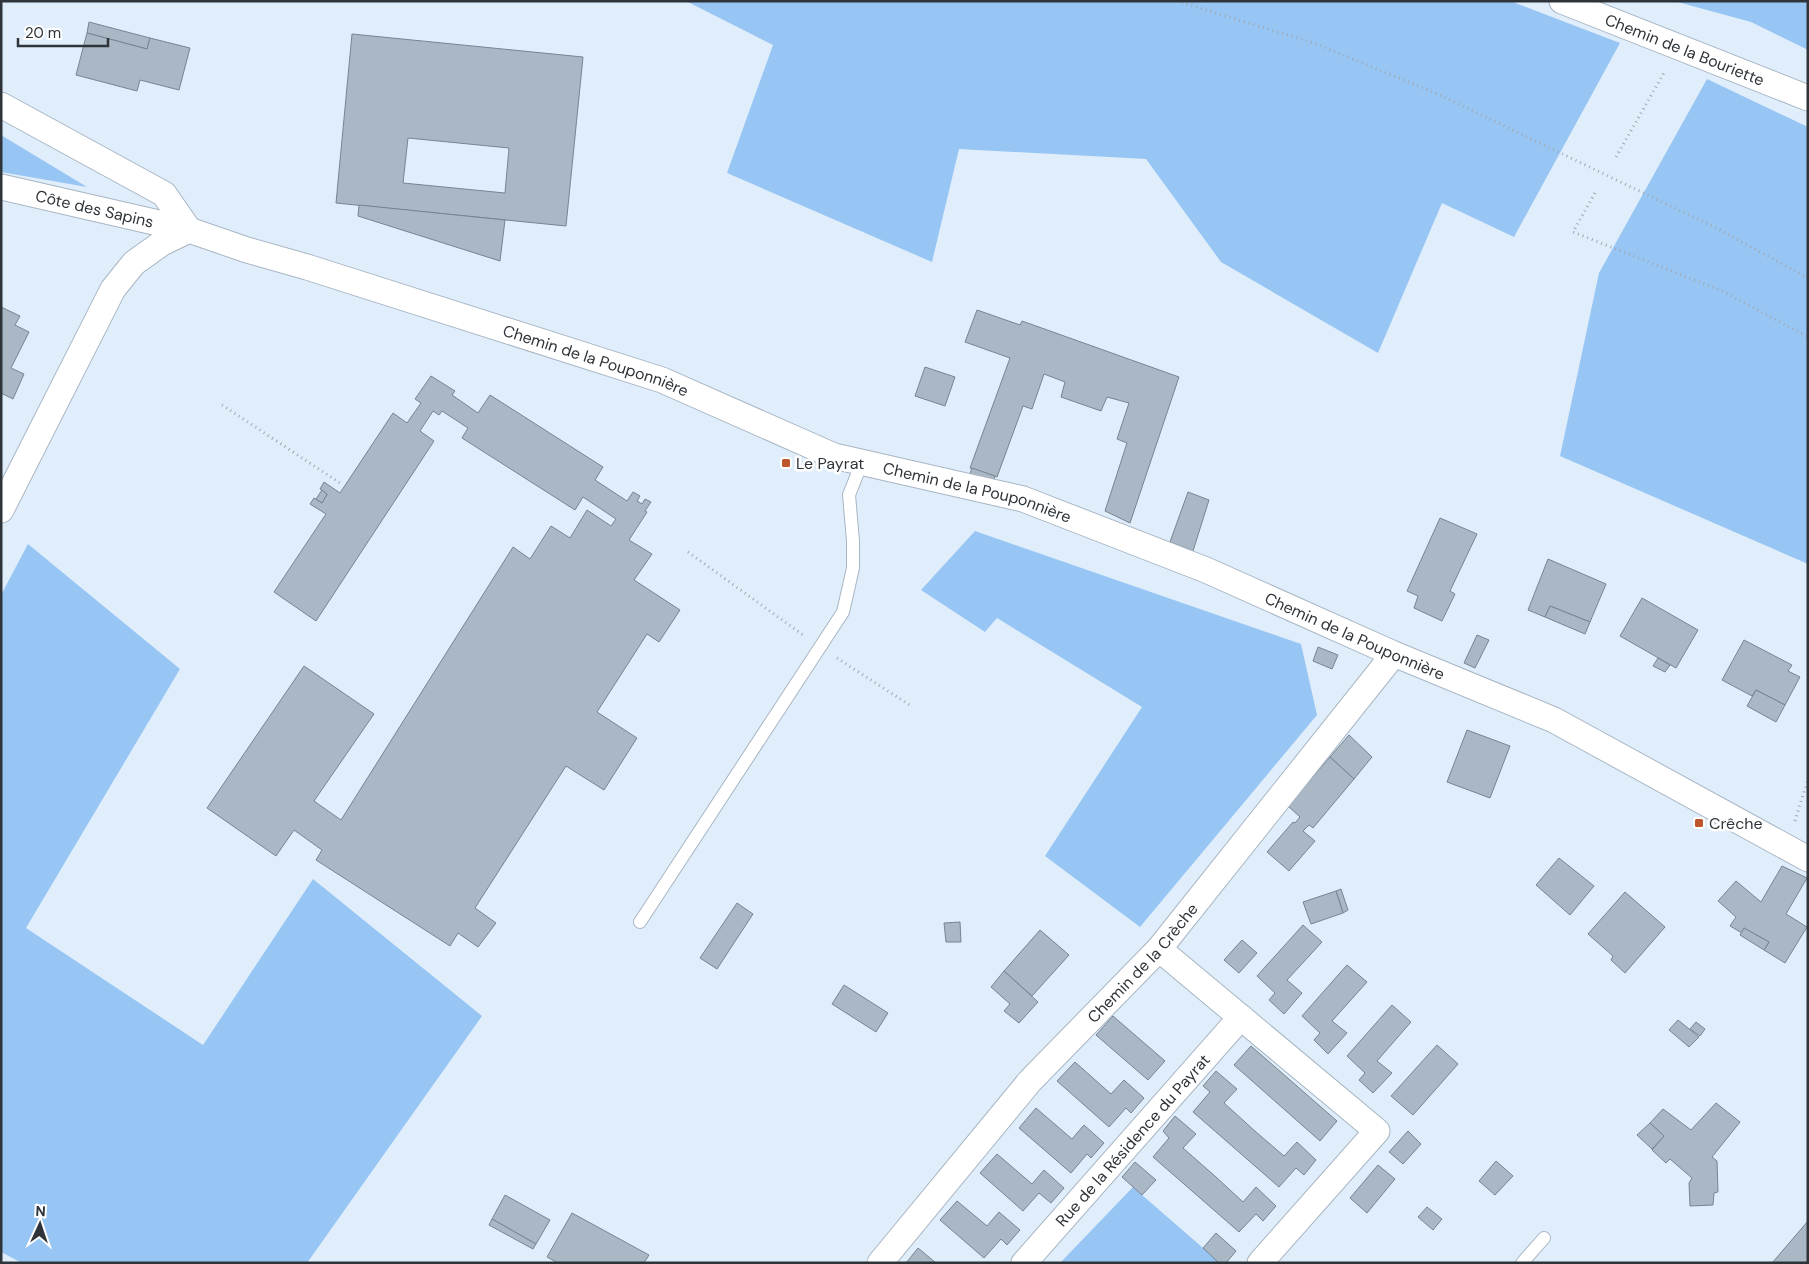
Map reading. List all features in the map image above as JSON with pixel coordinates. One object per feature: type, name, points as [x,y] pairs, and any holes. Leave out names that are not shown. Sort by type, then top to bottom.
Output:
[{"type":"street","name":"Chemin de la Bouriette","points":[[1562,1],[1808,98]]},
{"type":"street","points":[[1,105],[164,194],[189,230],[162,243],[134,263],[113,289],[1,510]]},
{"type":"street","name":"Côte des Sapins","points":[[1,187],[189,230]]},
{"type":"street","name":"Chemin de la Pouponnière","points":[[189,230],[247,250],[307,267],[662,380],[834,456],[1023,499],[1206,570],[1394,654],[1554,720],[1798,853]]},
{"type":"street","name":"Chemin de la Crèche","points":[[880,1263],[1030,1081],[1159,949],[1394,654]]},
{"type":"street","points":[[1159,949],[1378,1131],[1260,1263]]},
{"type":"street","name":"Rue de la Résidence du Payrat","points":[[1024,1263],[1241,1017]]},
{"type":"lane","points":[[640,922],[843,612],[853,568],[849,495],[862,462]]},
{"type":"lane","points":[[1522,1263],[1544,1238]]},
{"type":"path","points":[[1177,1],[1314,43],[1440,95],[1718,229],[1808,278]]},
{"type":"path","points":[[1616,157],[1679,47]]},
{"type":"path","points":[[1595,193],[1573,232],[1722,291],[1808,336]]},
{"type":"path","points":[[222,405],[340,483]]},
{"type":"path","points":[[688,552],[820,647],[911,706]]},
{"type":"path","points":[[1798,853],[1808,779]]},
{"type":"shaded area","points":[[686,1],[1510,1],[1620,43],[1514,237],[1442,203],[1378,353],[1221,262],[1146,159],[959,149],[932,262],[727,173],[773,45]]},
{"type":"shaded area","points":[[1674,1],[1808,1],[1808,50],[1751,22]]},
{"type":"shaded area","points":[[1707,79],[1808,127],[1808,564],[1560,456],[1599,273]]},
{"type":"shaded area","points":[[1,135],[87,187],[1,172]]},
{"type":"shaded area","points":[[975,531],[1301,644],[1317,715],[1140,927],[1045,856],[1142,707],[997,618],[985,632],[921,590]]},
{"type":"shaded area","points":[[28,544],[180,669],[26,928],[203,1045],[313,879],[482,1016],[307,1263],[22,1263],[1,1252],[1,595]]},
{"type":"shaded area","points":[[1133,1187],[1218,1261],[1216,1263],[1060,1263]]},
{"type":"building","points":[[89,22],[150,38],[147,49],[87,33]]},
{"type":"building","points":[[87,33],[147,49],[150,38],[190,48],[179,90],[140,80],[137,91],[76,75]]},
{"type":"building","points":[[352,34],[583,57],[566,226],[336,203]],"holes":[[[408,138],[509,148],[505,193],[403,183]]]},
{"type":"building","points":[[359,205],[505,220],[500,261],[358,216]]},
{"type":"building","points":[[1,307],[20,316],[15,325],[29,332],[11,368],[24,374],[13,399],[1,393]]},
{"type":"building","points":[[977,310],[1020,325],[1022,321],[1179,377],[1130,523],[1105,511],[1127,443],[1117,439],[1129,403],[1107,397],[1101,411],[1061,397],[1065,382],[1044,374],[1032,409],[1023,406],[997,477],[970,468],[1010,358],[965,342]]},
{"type":"building","points":[[925,367],[955,377],[945,406],[915,396]]},
{"type":"building","points":[[431,376],[455,391],[452,395],[478,413],[490,395],[603,467],[595,480],[627,501],[633,492],[640,496],[637,501],[642,504],[645,499],[651,502],[645,511],[647,512],[629,540],[652,554],[634,580],[680,610],[659,642],[647,634],[597,712],[637,738],[604,790],[566,766],[475,908],[496,923],[478,947],[458,933],[450,946],[316,860],[322,850],[294,830],[276,856],[207,808],[304,666],[374,714],[314,801],[341,820],[513,547],[530,559],[551,526],[570,538],[587,510],[611,526],[616,519],[583,497],[575,510],[462,438],[468,428],[442,411],[439,415],[433,411],[420,431],[434,441],[316,621],[274,592],[326,514],[310,504],[314,498],[322,503],[327,494],[320,489],[324,482],[340,493],[393,413],[407,423],[421,403],[415,399]]},
{"type":"building","points":[[972,468],[995,476],[993,484],[969,476]]},
{"type":"building","points":[[322,490],[327,494],[322,503],[316,499]]},
{"type":"building","points":[[1188,492],[1209,500],[1193,551],[1170,542]]},
{"type":"building","points":[[1440,518],[1477,534],[1450,591],[1455,594],[1442,621],[1414,608],[1418,596],[1407,591]]},
{"type":"building","points":[[1548,559],[1606,584],[1590,622],[1550,606],[1545,617],[1528,610]]},
{"type":"building","points":[[1642,598],[1698,630],[1676,668],[1620,636]]},
{"type":"building","points":[[1550,606],[1590,622],[1585,634],[1545,617]]},
{"type":"building","points":[[1477,635],[1489,640],[1475,668],[1464,663]]},
{"type":"building","points":[[1744,640],[1792,665],[1788,671],[1800,677],[1785,705],[1756,690],[1752,696],[1722,680]]},
{"type":"building","points":[[1318,647],[1338,655],[1332,669],[1313,661]]},
{"type":"building","points":[[1658,658],[1670,665],[1665,672],[1653,666]]},
{"type":"building","points":[[1756,690],[1785,705],[1776,722],[1747,706]]},
{"type":"building","points":[[1467,730],[1510,746],[1490,798],[1447,782]]},
{"type":"building","points":[[1349,735],[1372,757],[1354,779],[1330,757]]},
{"type":"building","points":[[1330,757],[1354,779],[1313,828],[1309,825],[1303,831],[1315,841],[1289,871],[1267,852],[1293,822],[1295,823],[1300,817],[1288,806]]},
{"type":"building","points":[[1559,858],[1594,886],[1570,915],[1536,885]]},
{"type":"building","points":[[1782,866],[1807,878],[1786,914],[1807,927],[1785,963],[1764,950],[1769,942],[1744,928],[1742,933],[1730,926],[1736,917],[1718,901],[1736,881],[1761,902]]},
{"type":"building","points":[[1341,889],[1348,910],[1343,913],[1336,891]]},
{"type":"building","points":[[1336,891],[1343,913],[1311,924],[1303,902]]},
{"type":"building","points":[[1625,892],[1665,927],[1625,973],[1611,960],[1613,956],[1588,934]]},
{"type":"building","points":[[737,903],[753,914],[717,969],[700,958]]},
{"type":"building","points":[[960,922],[961,942],[946,942],[944,923]]},
{"type":"building","points":[[1303,925],[1322,942],[1287,980],[1302,993],[1284,1014],[1269,1000],[1275,993],[1257,976]]},
{"type":"building","points":[[1744,928],[1769,942],[1764,950],[1740,935]]},
{"type":"building","points":[[1040,930],[1069,955],[1032,996],[1004,971]]},
{"type":"building","points":[[1242,940],[1257,953],[1239,973],[1224,960]]},
{"type":"building","points":[[1347,965],[1367,982],[1332,1021],[1347,1033],[1328,1054],[1314,1040],[1320,1033],[1302,1016]]},
{"type":"building","points":[[1004,971],[1038,1002],[1019,1023],[1004,1011],[1010,1004],[991,987]]},
{"type":"building","points":[[844,985],[888,1013],[876,1032],[832,1004]]},
{"type":"building","points":[[1392,1005],[1411,1022],[1377,1061],[1392,1073],[1373,1093],[1359,1080],[1365,1073],[1347,1056]]},
{"type":"building","points":[[1113,1016],[1165,1061],[1148,1080],[1096,1035]]},
{"type":"building","points":[[1678,1020],[1699,1037],[1689,1047],[1669,1030]]},
{"type":"building","points":[[1696,1022],[1705,1029],[1700,1036],[1690,1029]]},
{"type":"building","points":[[1437,1045],[1458,1064],[1413,1115],[1391,1096]]},
{"type":"building","points":[[1251,1046],[1337,1121],[1320,1141],[1234,1065]]},
{"type":"building","points":[[1075,1062],[1111,1094],[1124,1080],[1144,1098],[1131,1113],[1126,1108],[1109,1127],[1057,1081]]},
{"type":"building","points":[[1216,1071],[1237,1089],[1224,1103],[1256,1132],[1284,1156],[1297,1142],[1316,1160],[1304,1175],[1296,1168],[1279,1187],[1193,1112],[1210,1092],[1203,1086]]},
{"type":"building","points":[[1716,1103],[1740,1122],[1712,1157],[1717,1161],[1718,1192],[1714,1193],[1713,1205],[1690,1206],[1689,1183],[1692,1178],[1670,1159],[1666,1163],[1652,1150],[1664,1136],[1650,1123],[1663,1109],[1691,1130]]},
{"type":"building","points":[[1036,1108],[1072,1139],[1084,1125],[1104,1143],[1091,1158],[1087,1154],[1071,1173],[1019,1128]]},
{"type":"building","points":[[1175,1116],[1196,1134],[1183,1148],[1243,1202],[1256,1187],[1276,1206],[1263,1221],[1256,1214],[1239,1232],[1153,1157],[1169,1138],[1163,1131]]},
{"type":"building","points":[[1650,1123],[1664,1136],[1652,1149],[1637,1135]]},
{"type":"building","points":[[1408,1131],[1421,1144],[1403,1164],[1389,1152]]},
{"type":"building","points":[[997,1154],[1032,1184],[1044,1170],[1064,1188],[1051,1203],[1039,1193],[1023,1211],[980,1173]]},
{"type":"building","points":[[1496,1161],[1513,1176],[1495,1195],[1479,1181]]},
{"type":"building","points":[[1135,1162],[1156,1180],[1142,1195],[1122,1177]]},
{"type":"building","points":[[1378,1165],[1395,1179],[1367,1213],[1350,1198]]},
{"type":"building","points":[[505,1195],[550,1220],[536,1244],[492,1219]]},
{"type":"building","points":[[957,1201],[987,1226],[999,1212],[1020,1230],[1007,1245],[1001,1239],[984,1258],[940,1220]]},
{"type":"building","points":[[1427,1207],[1442,1219],[1433,1230],[1418,1217]]},
{"type":"building","points":[[572,1213],[649,1255],[644,1263],[558,1263],[547,1257]]},
{"type":"building","points":[[492,1219],[536,1244],[533,1249],[489,1225]]},
{"type":"building","points":[[1808,1221],[1808,1263],[1772,1263]]},
{"type":"building","points":[[1216,1233],[1236,1251],[1226,1263],[1219,1263],[1203,1248]]},
{"type":"building","points":[[918,1248],[936,1263],[906,1263]]},
{"type":"place","name":"Le Payrat","points":[[786,463]]},
{"type":"place","name":"Crêche","points":[[1699,823]]}]
